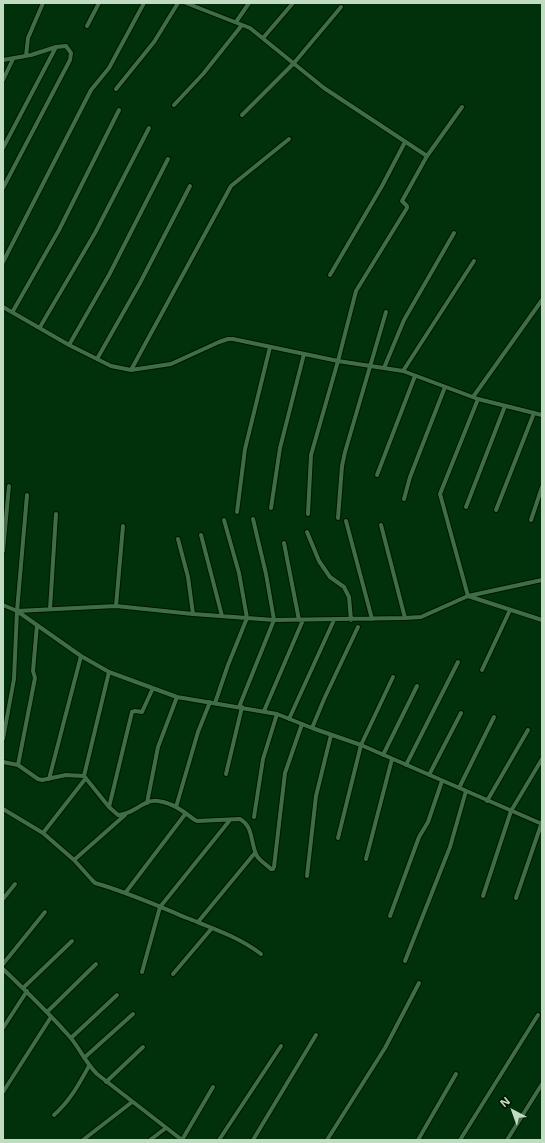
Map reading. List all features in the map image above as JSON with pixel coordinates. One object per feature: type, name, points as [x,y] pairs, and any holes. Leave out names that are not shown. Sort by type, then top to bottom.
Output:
[{"type":"street","points":[[26,56],[28,38],[43,3]]},
{"type":"street","points":[[87,26],[99,3]]},
{"type":"street","points":[[3,262],[92,90],[109,68],[144,3]]},
{"type":"street","points":[[116,89],[154,42],[178,3]]},
{"type":"street","points":[[186,3],[250,28],[324,88],[427,156]]},
{"type":"street","points":[[236,22],[249,3]]},
{"type":"street","points":[[263,38],[293,3]]},
{"type":"street","points":[[242,115],[294,63],[341,8]]},
{"type":"street","points":[[174,105],[203,74],[242,25]]},
{"type":"street","points":[[3,148],[56,46]]},
{"type":"street","points":[[3,60],[26,56],[56,46],[66,46],[71,53],[70,60],[3,188]]},
{"type":"street","points":[[3,80],[14,59]]},
{"type":"street","points":[[308,514],[311,455],[356,291],[407,208],[402,201],[427,156],[462,108]]},
{"type":"street","points":[[13,311],[59,230],[119,110]]},
{"type":"street","points":[[40,327],[94,233],[149,128]]},
{"type":"street","points":[[131,370],[231,186],[289,139]]},
{"type":"street","points":[[330,274],[382,186],[405,142]]},
{"type":"street","points":[[69,345],[109,275],[168,159]]},
{"type":"street","points":[[98,359],[140,283],[190,186]]},
{"type":"street","points":[[384,368],[404,320],[454,233]]},
{"type":"street","points":[[403,372],[474,261]]},
{"type":"street","points":[[468,596],[440,494],[476,398],[542,300]]},
{"type":"street","points":[[3,307],[13,311],[69,345],[111,366],[131,370],[171,364],[228,339],[233,339],[338,361],[403,372],[476,398],[542,416]]},
{"type":"street","points":[[338,518],[344,459],[386,312]]},
{"type":"street","points":[[237,512],[246,449],[270,347]]},
{"type":"street","points":[[271,508],[280,448],[304,354]]},
{"type":"street","points":[[376,475],[415,376]]},
{"type":"street","points":[[404,499],[410,477],[445,387]]},
{"type":"street","points":[[466,507],[505,406]]},
{"type":"street","points":[[496,510],[534,413]]},
{"type":"street","points":[[3,551],[9,486]]},
{"type":"street","points":[[530,520],[542,487]]},
{"type":"street","points":[[3,739],[14,679],[17,611],[27,495]]},
{"type":"street","points":[[50,609],[56,514]]},
{"type":"street","points":[[226,774],[241,707],[274,620],[266,574],[253,519]]},
{"type":"street","points":[[176,807],[198,732],[213,703],[247,618],[239,573],[224,520]]},
{"type":"street","points":[[346,521],[372,620]]},
{"type":"street","points":[[382,525],[405,618]]},
{"type":"street","points":[[116,606],[123,526]]},
{"type":"street","points":[[307,532],[319,561],[330,577],[344,587],[349,597],[351,620]]},
{"type":"street","points":[[201,535],[222,616]]},
{"type":"street","points":[[178,540],[188,577],[193,614]]},
{"type":"street","points":[[264,711],[301,620],[284,543]]},
{"type":"street","points":[[17,611],[116,606],[274,620],[372,620],[421,617],[468,596],[542,580]]},
{"type":"street","points":[[468,596],[542,620]]},
{"type":"street","points":[[3,606],[17,611],[81,656],[109,672],[177,697],[278,714],[312,728],[361,745],[487,801],[542,823],[516,898]]},
{"type":"street","points":[[482,670],[510,610]]},
{"type":"street","points":[[289,718],[334,620]]},
{"type":"street","points":[[18,765],[35,678],[33,671],[37,625]]},
{"type":"street","points":[[312,728],[324,697],[358,627]]},
{"type":"street","points":[[50,779],[81,656]]},
{"type":"street","points":[[406,765],[458,662]]},
{"type":"street","points":[[43,833],[85,777],[109,672]]},
{"type":"street","points":[[338,838],[361,745],[393,677]]},
{"type":"street","points":[[383,755],[418,686]]},
{"type":"street","points":[[109,807],[132,712],[135,710],[142,712],[153,688]]},
{"type":"street","points":[[147,803],[158,747],[177,697]]},
{"type":"street","points":[[429,775],[460,713]]},
{"type":"street","points":[[254,816],[263,759],[278,714]]},
{"type":"street","points":[[459,788],[494,717]]},
{"type":"street","points":[[74,860],[125,815],[147,803],[157,800],[176,807],[193,819],[197,820],[240,819],[246,822],[250,828],[258,858],[272,869],[274,868],[285,773],[302,724]]},
{"type":"street","points":[[487,801],[528,730]]},
{"type":"street","points":[[307,876],[316,796],[331,735]]},
{"type":"street","points":[[366,859],[392,759]]},
{"type":"street","points":[[483,896],[511,811],[542,759]]},
{"type":"street","points":[[3,762],[18,765],[38,779],[50,779],[66,775],[85,777],[109,807],[118,815],[125,815]]},
{"type":"street","points":[[390,916],[419,837],[428,822],[442,781]]},
{"type":"street","points":[[405,961],[450,846],[466,791]]},
{"type":"street","points":[[3,809],[43,833],[74,860],[95,883],[126,892],[198,922],[249,945],[261,954]]},
{"type":"street","points":[[126,892],[186,813]]},
{"type":"street","points":[[142,972],[160,907],[230,820]]},
{"type":"street","points":[[198,922],[254,854]]},
{"type":"street","points":[[3,899],[15,884]]},
{"type":"street","points":[[3,964],[45,912]]},
{"type":"street","points":[[173,974],[212,928]]},
{"type":"street","points":[[23,988],[72,941]]},
{"type":"street","points":[[47,1012],[96,964]]},
{"type":"street","points":[[3,969],[71,1038],[89,1066],[106,1082],[182,1140],[213,1087]]},
{"type":"street","points":[[327,1140],[385,1048],[419,983]]},
{"type":"street","points":[[3,1028],[26,991]]},
{"type":"street","points":[[71,1038],[117,995]]},
{"type":"street","points":[[84,1058],[133,1014]]},
{"type":"street","points":[[460,1140],[538,1015]]},
{"type":"street","points":[[3,1092],[51,1016]]},
{"type":"street","points":[[253,1140],[316,1035]]},
{"type":"street","points":[[219,1140],[281,1046]]},
{"type":"street","points":[[106,1082],[143,1047]]},
{"type":"street","points":[[54,1115],[73,1095],[89,1066]]},
{"type":"street","points":[[418,1140],[456,1074]]},
{"type":"street","points":[[507,1140],[542,1084]]},
{"type":"street","points":[[84,1140],[132,1102]]},
{"type":"street","points":[[150,1140],[166,1128]]}]
